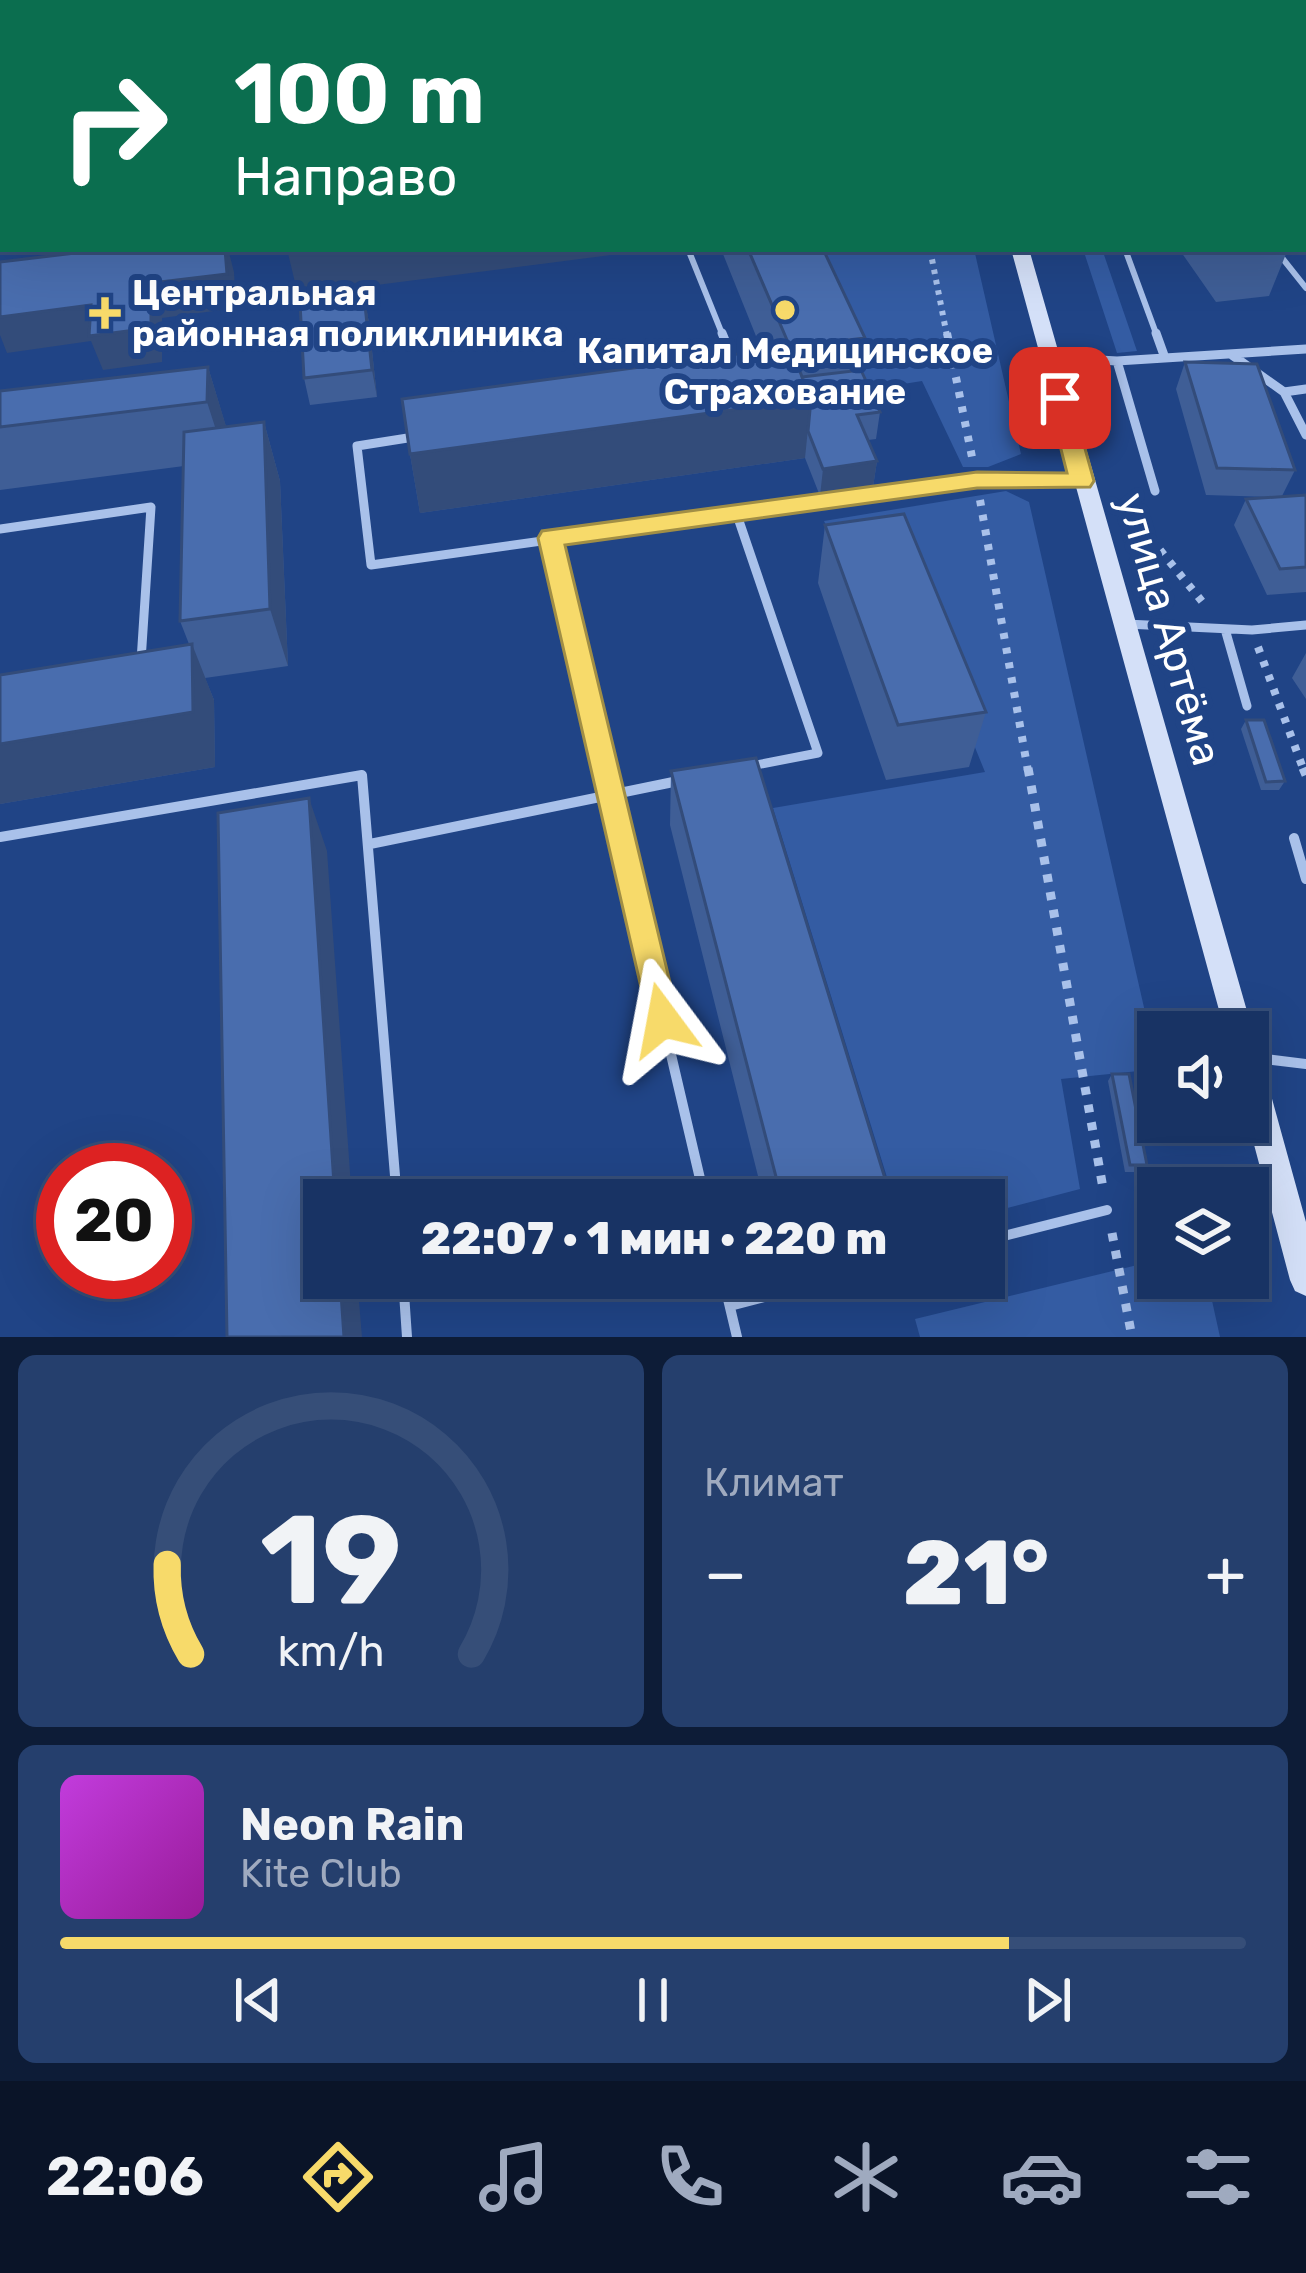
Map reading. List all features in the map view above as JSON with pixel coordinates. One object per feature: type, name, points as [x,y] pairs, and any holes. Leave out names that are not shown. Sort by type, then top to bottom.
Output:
[{"type":"main road","name":"улица Артёма","points":[[1021,252],[1233,1011]]},
{"type":"main road","points":[[1269,1141],[1306,1280]]},
{"type":"lane","points":[[689,252],[737,370]]},
{"type":"lane","points":[[1126,252],[1165,358]]},
{"type":"lane","points":[[1277,252],[1306,288]]},
{"type":"lane","points":[[1049,357],[1118,361],[1306,350]]},
{"type":"lane","points":[[1232,355],[1284,392],[1305,432]]},
{"type":"lane","points":[[1118,361],[1155,491]]},
{"type":"lane","points":[[1284,392],[1306,389]]},
{"type":"lane","points":[[425,436],[356,446],[371,565],[977,480],[1082,481]]},
{"type":"lane","points":[[0,529],[151,507],[141,664]]},
{"type":"lane","points":[[726,772],[818,753],[737,515]]},
{"type":"lane","points":[[551,538],[700,1179]]},
{"type":"lane","points":[[1126,624],[1252,630],[1306,625]]},
{"type":"lane","points":[[1226,629],[1246,706]]},
{"type":"lane","points":[[0,837],[362,775],[395,1179]]},
{"type":"lane","points":[[370,844],[703,776]]},
{"type":"lane","points":[[1294,838],[1306,879]]},
{"type":"lane","points":[[1269,1063],[1306,1064]]},
{"type":"lane","points":[[1005,1236],[1107,1210]]},
{"type":"lane","points":[[404,1299],[407,1337]]},
{"type":"lane","points":[[728,1299],[737,1337]]},
{"type":"lane","points":[[730,1306],[757,1299]]},
{"type":"path","points":[[931,252],[977,480],[1132,1337]]},
{"type":"path","points":[[1155,491],[1141,501],[1141,520],[1165,558],[1226,629]]},
{"type":"path","points":[[1252,630],[1306,775]]},
{"type":"shaded area","points":[[802,252],[975,252],[1021,454],[988,467],[963,467],[922,381],[866,390]]},
{"type":"shaded area","points":[[1084,252],[1103,252],[1137,351],[1117,353]]},
{"type":"shaded area","points":[[1006,491],[1029,502],[1145,1011],[1137,1011],[1137,1071],[1061,1079],[1080,1189],[1005,1209],[1005,1179],[888,1179],[773,808],[985,772],[900,563],[846,565],[824,521]]},
{"type":"shaded area","points":[[1137,1265],[1137,1299],[1212,1299],[1220,1337],[920,1337],[915,1319]]},
{"type":"building","points":[[84,252],[225,252],[227,274],[151,283],[151,328],[89,336],[91,305],[0,317],[0,262]]},
{"type":"building","points":[[749,252],[824,252],[865,338],[790,347]]},
{"type":"building","points":[[364,296],[372,370],[304,378],[300,303]]},
{"type":"building","points":[[790,347],[811,399],[410,454],[402,399]]},
{"type":"building","points":[[1185,362],[1257,364],[1295,470],[1217,468]]},
{"type":"building","points":[[208,367],[207,402],[0,427],[0,391]]},
{"type":"building","points":[[861,370],[880,412],[857,415],[877,461],[823,469],[808,431],[811,399],[802,377]]},
{"type":"building","points":[[264,422],[270,609],[180,621],[184,432]]},
{"type":"building","points":[[1306,495],[1306,567],[1280,569],[1246,499]]},
{"type":"building","points":[[904,514],[986,712],[898,725],[825,525]]},
{"type":"building","points":[[192,644],[193,712],[0,744],[0,675]]},
{"type":"building","points":[[1246,720],[1264,720],[1285,781],[1266,782]]},
{"type":"building","points":[[756,758],[885,1179],[777,1179],[671,771]]},
{"type":"building","points":[[309,798],[334,1179],[303,1179],[303,1299],[341,1299],[344,1337],[227,1337],[218,813]]},
{"type":"building","points":[[1112,1074],[1129,1074],[1137,1143],[1143,1143],[1147,1165],[1130,1165]]},
{"type":"place","name":"Капитал Медицинское Страхование","points":[[785,310]]},
{"type":"place","name":"Центральная районная поликлиника","points":[[105,313]]},
{"type":"route","points":[[663,1020],[551,538],[977,480],[1082,481],[1060,398]]}]
